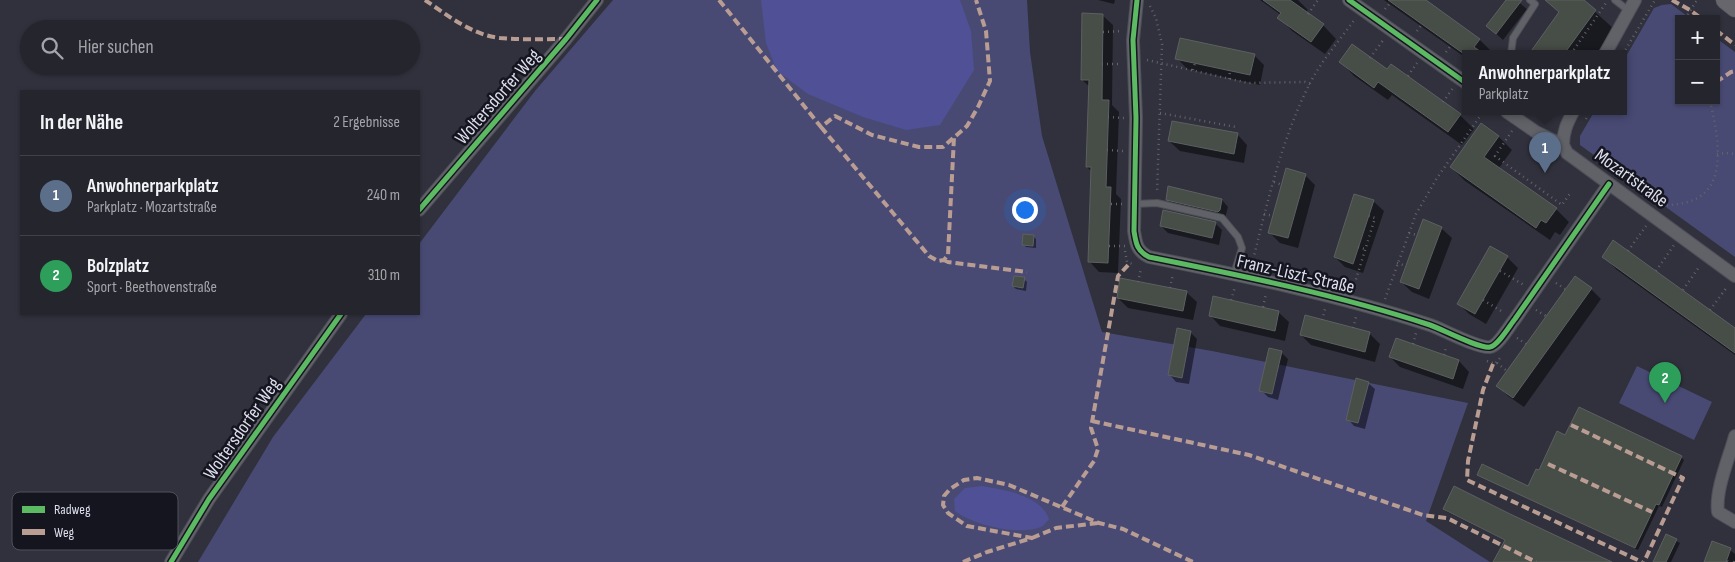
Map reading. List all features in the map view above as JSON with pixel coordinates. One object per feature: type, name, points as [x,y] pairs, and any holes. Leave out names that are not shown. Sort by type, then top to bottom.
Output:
[{"type":"street","name":"Woltersdorfer Weg","points":[[420,209],[566,39],[597,0]]},
{"type":"street","points":[[1349,0],[1461,84]]},
{"type":"street","points":[[1725,0],[1735,8]]},
{"type":"street","name":"Franz-Liszt-Straße","points":[[1143,2],[1134,28],[1128,57],[1136,118],[1130,204],[1138,248],[1141,253],[1150,257],[1248,277],[1349,307],[1382,310],[1489,347],[1494,346],[1515,319],[1537,297],[1609,184]]},
{"type":"street","points":[[1607,50],[1632,5]]},
{"type":"street","name":"Mozartstraße","points":[[1511,115],[1536,132],[1563,145],[1567,154],[1609,184],[1732,280]]},
{"type":"street","points":[[1563,145],[1563,135],[1572,115]]},
{"type":"street","name":"Woltersdorfer Weg","points":[[171,562],[209,499],[340,315]]},
{"type":"street","points":[[1735,436],[1719,490],[1717,504],[1718,512],[1735,522]]},
{"type":"lane","points":[[1512,50],[1513,38],[1535,4],[1530,0]]},
{"type":"lane","points":[[1615,0],[1632,5]]},
{"type":"lane","points":[[1130,204],[1157,203],[1222,218],[1238,237],[1242,248],[1234,274]]},
{"type":"path","points":[[1308,14],[1318,0]]},
{"type":"path","points":[[1573,50],[1608,0]]},
{"type":"path","points":[[1625,50],[1655,0]]},
{"type":"path","points":[[1688,15],[1697,0]]},
{"type":"path","points":[[1143,2],[1156,18],[1162,44],[1157,203]]},
{"type":"path","points":[[1383,12],[1391,2]]},
{"type":"path","points":[[1248,277],[1288,132],[1310,84],[1358,15]]},
{"type":"path","points":[[1102,32],[1123,31],[1124,24]]},
{"type":"path","points":[[1414,34],[1422,24]]},
{"type":"path","points":[[1370,58],[1386,36]]},
{"type":"path","points":[[1444,56],[1451,45]]},
{"type":"path","points":[[1102,64],[1123,64],[1128,57],[1248,83],[1305,82],[1310,84]]},
{"type":"path","points":[[1408,76],[1420,60]]},
{"type":"path","points":[[1193,70],[1195,63]]},
{"type":"path","points":[[1229,79],[1230,71]]},
{"type":"path","points":[[1444,102],[1461,84]]},
{"type":"path","points":[[1655,207],[1686,203],[1704,194],[1715,175],[1717,127],[1711,105]]},
{"type":"path","points":[[1160,113],[1236,127]]},
{"type":"path","points":[[1382,310],[1397,263],[1416,214],[1438,178],[1482,115]]},
{"type":"path","points":[[1108,117],[1124,118],[1124,126]]},
{"type":"path","points":[[1188,124],[1190,118]]},
{"type":"path","points":[[1221,130],[1222,125]]},
{"type":"path","points":[[1514,128],[1495,156],[1562,205],[1571,192]]},
{"type":"path","points":[[1107,150],[1124,151],[1124,143]]},
{"type":"path","points":[[1717,154],[1726,152],[1735,154]]},
{"type":"path","points":[[1274,182],[1282,185]]},
{"type":"path","points":[[1111,204],[1130,204]]},
{"type":"path","points":[[1264,214],[1273,216]]},
{"type":"path","points":[[1354,328],[1356,316],[1349,307],[1375,218],[1369,216]]},
{"type":"path","points":[[1628,251],[1647,224]]},
{"type":"path","points":[[1409,233],[1417,235]]},
{"type":"path","points":[[1668,239],[1681,249]]},
{"type":"path","points":[[1656,270],[1675,244]]},
{"type":"path","points":[[1109,246],[1125,246],[1125,256],[1128,262],[1141,266],[1138,282]]},
{"type":"path","points":[[1358,247],[1365,250]]},
{"type":"path","points":[[1397,263],[1406,266]]},
{"type":"path","points":[[1683,290],[1702,264]]},
{"type":"path","points":[[1500,271],[1537,297],[1534,309],[1546,316]]},
{"type":"path","points":[[1165,272],[1182,276]]},
{"type":"path","points":[[1170,288],[1173,274]]},
{"type":"path","points":[[1710,310],[1732,280]]},
{"type":"path","points":[[1554,282],[1565,289]]},
{"type":"path","points":[[1231,300],[1235,287],[1242,289]]},
{"type":"path","points":[[1258,292],[1274,296]]},
{"type":"path","points":[[1263,307],[1266,294]]},
{"type":"path","points":[[1483,300],[1515,319]]},
{"type":"path","points":[[1317,306],[1333,310]]},
{"type":"path","points":[[1322,320],[1325,308]]},
{"type":"path","points":[[1408,331],[1416,333],[1413,344]]},
{"type":"path","points":[[1515,336],[1526,344]]},
{"type":"path","points":[[1444,354],[1447,344]]},
{"type":"path","points":[[1497,363],[1501,356]]},
{"type":"path","points":[[1486,360],[1493,364],[1497,363],[1507,371]]},
{"type":"path","points":[[1734,562],[1735,558]]},
{"type":"shaded area","points":[[613,0],[1027,0],[1030,52],[1042,136],[1102,332],[1212,351],[1468,403],[1426,521],[1490,562],[198,562],[273,437],[365,315],[420,315],[420,243],[535,91]]},
{"type":"shaded area","points":[[761,0],[960,0],[971,31],[974,70],[940,125],[906,130],[863,117],[808,94],[777,71],[766,43]]},
{"type":"shaded area","points":[[1671,4],[1686,15],[1675,15],[1675,105],[1720,105],[1720,41],[1735,52],[1735,257],[1580,145],[1580,136],[1592,115],[1627,115],[1627,55],[1654,8]]},
{"type":"shaded area","points":[[1637,366],[1712,402],[1694,440],[1619,403]]},
{"type":"shaded area","points":[[982,486],[1011,492],[1030,499],[1045,511],[1049,519],[1041,527],[1008,530],[984,525],[955,511],[954,499],[965,488]]},
{"type":"building","points":[[1263,0],[1290,0],[1324,24],[1311,42],[1277,18],[1281,13]]},
{"type":"building","points":[[1388,0],[1426,0],[1480,39],[1474,47],[1478,50],[1462,50],[1462,53]]},
{"type":"building","points":[[1506,0],[1522,0],[1496,34],[1486,26]]},
{"type":"building","points":[[1545,0],[1584,0],[1596,10],[1567,50],[1532,50],[1559,12]]},
{"type":"building","points":[[1082,13],[1103,14],[1102,100],[1109,100],[1106,187],[1111,187],[1108,263],[1088,262],[1091,167],[1086,167],[1089,80],[1081,80]]},
{"type":"building","points":[[1180,38],[1255,54],[1250,75],[1175,59]]},
{"type":"building","points":[[1352,44],[1387,69],[1391,64],[1461,114],[1448,132],[1378,82],[1374,88],[1339,62]]},
{"type":"building","points":[[1172,121],[1238,133],[1234,154],[1168,141]]},
{"type":"building","points":[[1481,123],[1499,136],[1484,157],[1557,208],[1546,223],[1541,220],[1536,228],[1450,167]]},
{"type":"building","points":[[1286,168],[1306,174],[1288,238],[1268,233]]},
{"type":"building","points":[[1168,186],[1222,199],[1220,210],[1218,212],[1166,200]]},
{"type":"building","points":[[1354,194],[1374,200],[1353,264],[1334,257]]},
{"type":"building","points":[[1163,210],[1216,222],[1212,238],[1160,226]]},
{"type":"building","points":[[1423,219],[1442,227],[1419,289],[1400,282]]},
{"type":"building","points":[[1023,234],[1034,235],[1033,246],[1022,245]]},
{"type":"building","points":[[1613,240],[1735,328],[1735,353],[1602,257]]},
{"type":"building","points":[[1490,246],[1508,256],[1475,314],[1457,304]]},
{"type":"building","points":[[1014,276],[1025,277],[1023,288],[1012,286]]},
{"type":"building","points":[[1575,276],[1592,288],[1513,398],[1496,386]]},
{"type":"building","points":[[1120,278],[1187,291],[1183,311],[1117,298]]},
{"type":"building","points":[[1213,296],[1279,311],[1275,331],[1209,316]]},
{"type":"building","points":[[1305,315],[1370,332],[1365,352],[1300,335]]},
{"type":"building","points":[[1177,328],[1191,331],[1182,378],[1168,375]]},
{"type":"building","points":[[1396,338],[1459,360],[1453,379],[1389,357]]},
{"type":"building","points":[[1269,348],[1282,351],[1272,394],[1259,391]]},
{"type":"building","points":[[1356,378],[1369,382],[1358,423],[1346,420]]},
{"type":"building","points":[[1579,407],[1682,456],[1659,505],[1656,504],[1635,548],[1477,475],[1482,464],[1528,486],[1536,469],[1539,470],[1557,431],[1565,435]]},
{"type":"building","points":[[1454,486],[1612,562],[1493,562],[1505,540],[1443,509]]},
{"type":"building","points":[[1666,534],[1677,539],[1666,562],[1653,562]]},
{"type":"building","points":[[1712,541],[1731,548],[1726,562],[1704,562]]},
{"type":"marked path","points":[[425,0],[460,24],[490,36],[516,39],[566,39]]},
{"type":"marked path","points":[[719,0],[821,127],[835,116],[872,135],[919,147],[943,147],[967,126],[990,81],[986,31],[976,0]]},
{"type":"marked path","points":[[1672,0],[1697,15]]},
{"type":"marked path","points":[[1720,33],[1735,45]]},
{"type":"marked path","points":[[1720,79],[1735,71]]},
{"type":"marked path","points":[[821,127],[929,256],[938,261],[944,260],[948,255],[954,137]]},
{"type":"marked path","points":[[944,260],[1027,272]]},
{"type":"marked path","points":[[1062,507],[1094,461],[1098,449],[1091,428],[1118,276],[1130,263]]},
{"type":"marked path","points":[[1493,364],[1483,390],[1468,461],[1467,480],[1642,562]]},
{"type":"marked path","points":[[1092,421],[1249,455],[1423,515],[1447,518],[1536,562]]},
{"type":"marked path","points":[[1571,425],[1683,478],[1644,562]]},
{"type":"marked path","points":[[1548,464],[1652,512]]},
{"type":"marked path","points":[[963,562],[987,552],[1032,538],[967,526],[948,513],[943,505],[944,496],[950,489],[964,480],[977,478],[1009,485],[1099,523],[1123,529],[1193,562]]},
{"type":"marked path","points":[[1032,538],[1056,528],[1098,523]]},
{"type":"cycle path","points":[[420,209],[566,39],[597,0]]},
{"type":"cycle path","points":[[1137,0],[1133,40],[1136,118],[1134,231],[1138,247],[1149,257],[1361,304],[1430,325],[1469,342],[1490,347],[1497,343],[1504,335],[1609,184]]},
{"type":"cycle path","points":[[1349,0],[1462,80]]},
{"type":"cycle path","points":[[171,562],[209,499],[340,315]]},
{"type":"place","name":"Anwohnerparkplatz","points":[[1545,173]]},
{"type":"place","name":"Bolzplatz","points":[[1665,403]]}]
